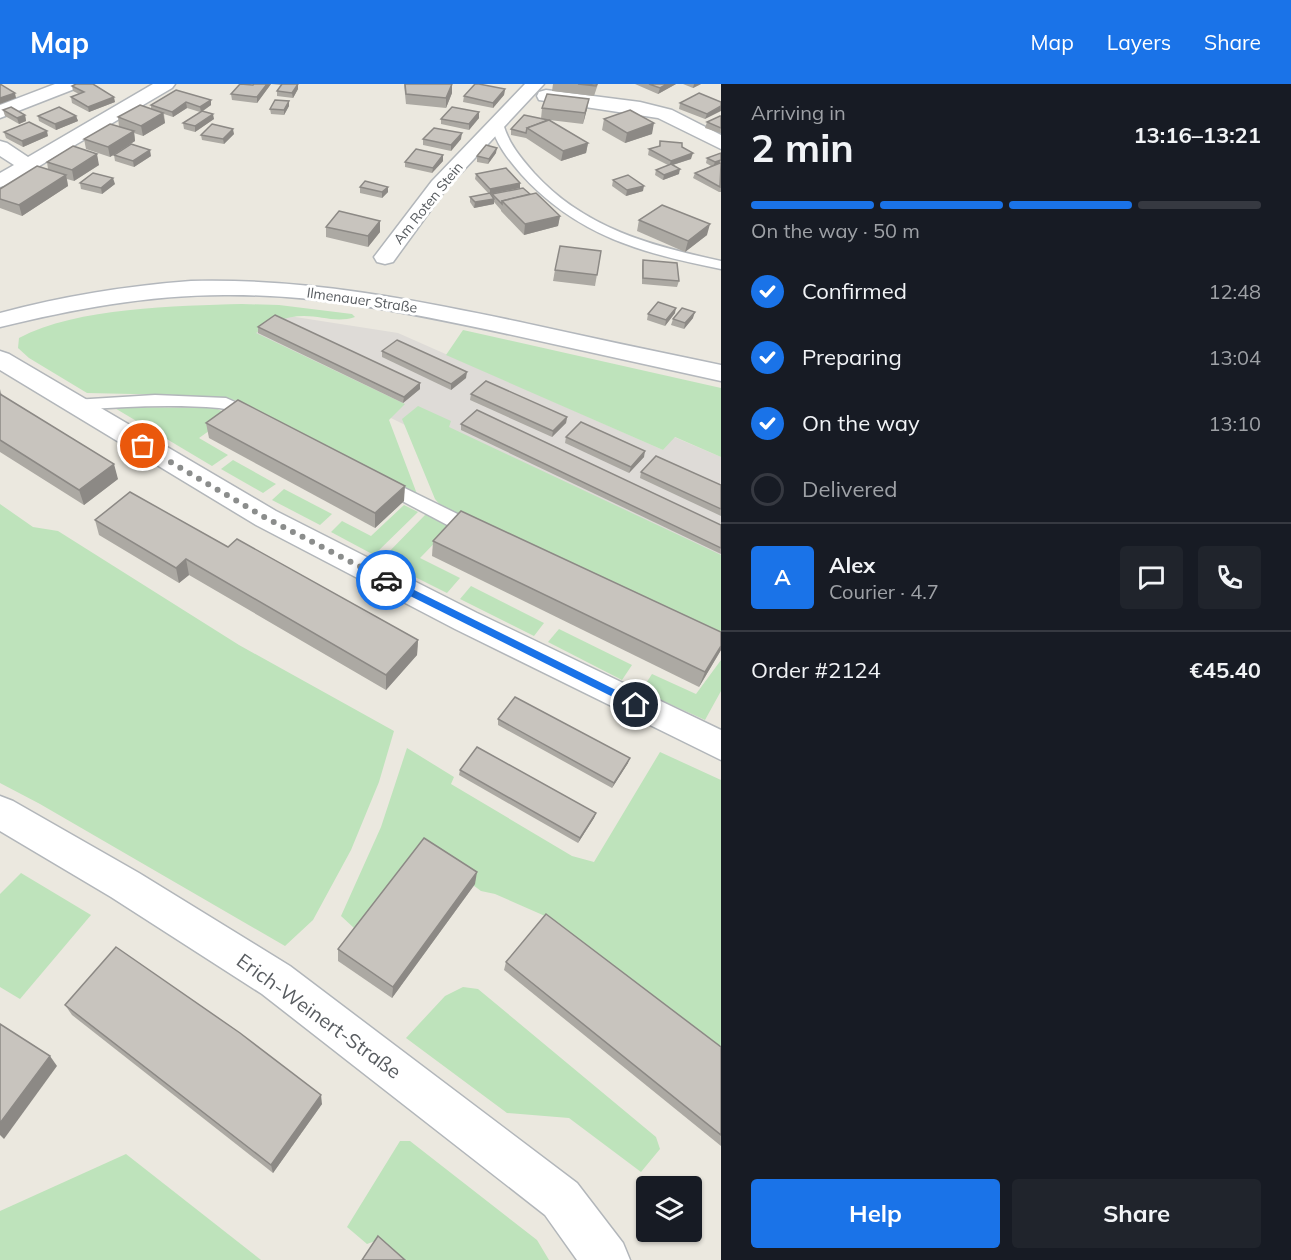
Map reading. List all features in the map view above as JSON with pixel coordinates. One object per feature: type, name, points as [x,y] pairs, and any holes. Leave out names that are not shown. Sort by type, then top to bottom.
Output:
[{"type":"street","points":[[0,112],[71,84]]},
{"type":"street","points":[[0,181],[70,142],[165,84]]},
{"type":"street","name":"Am Roten Stein","points":[[385,257],[439,185],[530,88],[665,114],[721,143]]},
{"type":"street","points":[[0,147],[27,165]]},
{"type":"street","name":"Ilmenauer Straße","points":[[0,320],[76,302],[133,294],[205,287],[257,288],[375,300],[721,374]]},
{"type":"street","points":[[0,359],[266,518],[466,621],[721,746]]},
{"type":"street","name":"Erich-Weinert-Straße","points":[[0,812],[125,885],[276,980],[561,1199],[606,1260]]},
{"type":"lane","points":[[497,123],[499,138],[535,183],[585,223],[616,238],[662,253],[721,264]]},
{"type":"lane","points":[[74,405],[155,400],[226,403],[268,423]]},
{"type":"lane","points":[[368,476],[496,540]]},
{"type":"shaded area","points":[[257,311],[398,333],[663,450],[674,437],[721,457],[721,580],[222,335]]},
{"type":"green space","points":[[279,305],[352,314],[355,317],[336,319],[291,317],[273,323],[256,333],[405,404],[389,420],[417,494],[236,400],[177,395],[87,393],[29,358],[18,348],[19,338],[69,320],[98,314],[158,307]]},
{"type":"green space","points":[[463,330],[721,388],[721,457],[675,437],[663,450],[446,355]]},
{"type":"green space","points":[[418,406],[451,421],[449,427],[721,555],[721,633],[447,513],[435,499],[402,419]]},
{"type":"green space","points":[[113,407],[216,408],[230,416],[199,438],[228,455],[212,466]]},
{"type":"green space","points":[[233,460],[276,484],[263,493],[221,469]]},
{"type":"green space","points":[[284,489],[332,514],[320,525],[272,500]]},
{"type":"green space","points":[[0,504],[33,527],[58,531],[239,645],[394,731],[379,782],[351,850],[313,920],[285,946],[0,783]]},
{"type":"green space","points":[[404,505],[418,512],[374,555],[331,532],[342,521],[371,536]]},
{"type":"green space","points":[[426,514],[451,526],[420,558],[460,578],[447,593],[381,560]]},
{"type":"green space","points":[[471,586],[544,623],[534,636],[460,599]]},
{"type":"green space","points":[[559,629],[632,665],[622,680],[548,642]]},
{"type":"green space","points":[[721,660],[721,691],[705,720],[641,691],[652,674],[696,694]]},
{"type":"green space","points":[[407,748],[454,777],[451,784],[572,856],[594,862],[660,752],[721,780],[721,1049],[545,916],[495,894],[481,891],[423,848],[354,928],[341,916],[381,827]]},
{"type":"green space","points":[[21,873],[91,915],[20,999],[0,987],[0,894]]},
{"type":"green space","points":[[463,987],[478,989],[656,1137],[660,1149],[641,1172],[569,1118],[507,1113],[406,1038],[445,996]]},
{"type":"green space","points":[[400,1141],[410,1141],[537,1240],[549,1260],[401,1260],[378,1240],[367,1244],[347,1227]]},
{"type":"green space","points":[[126,1154],[261,1260],[0,1260],[0,1211]]},
{"type":"building","points":[[0,84],[15,93],[0,98]]},
{"type":"building","points":[[93,84],[114,97],[88,107],[71,97],[84,92],[72,86]]},
{"type":"building","points":[[240,84],[267,84],[257,97],[231,94]]},
{"type":"building","points":[[282,84],[298,84],[292,93],[277,91]]},
{"type":"building","points":[[405,84],[452,84],[446,98],[406,94]]},
{"type":"building","points":[[475,84],[505,89],[493,103],[464,96]]},
{"type":"building","points":[[649,84],[667,84],[660,88]]},
{"type":"building","points":[[176,90],[211,100],[200,107],[186,102],[172,112],[151,105]]},
{"type":"building","points":[[699,93],[721,102],[721,106],[707,114],[680,103]]},
{"type":"building","points":[[547,94],[589,99],[585,113],[542,108]]},
{"type":"building","points":[[275,100],[289,101],[284,110],[270,109]]},
{"type":"building","points":[[140,105],[163,113],[141,126],[118,117]]},
{"type":"building","points":[[11,107],[25,115],[17,118],[3,110]]},
{"type":"building","points":[[59,107],[76,116],[55,124],[38,116]]},
{"type":"building","points":[[452,107],[479,112],[469,124],[441,119]]},
{"type":"building","points":[[630,110],[654,123],[627,133],[604,119]]},
{"type":"building","points":[[202,111],[213,114],[195,126],[183,123]]},
{"type":"building","points":[[524,115],[548,120],[527,128],[526,133],[511,129]]},
{"type":"building","points":[[721,116],[721,128],[707,122]]},
{"type":"building","points":[[549,120],[588,143],[563,151],[527,128]]},
{"type":"building","points":[[29,122],[47,131],[22,141],[4,132]]},
{"type":"building","points":[[110,124],[134,131],[108,147],[84,139]]},
{"type":"building","points":[[212,124],[233,129],[223,139],[201,135]]},
{"type":"building","points":[[434,128],[462,133],[451,145],[423,139]]},
{"type":"building","points":[[660,141],[682,143],[682,147],[693,153],[671,161],[649,149],[660,146]]},
{"type":"building","points":[[131,144],[150,150],[133,161],[114,155]]},
{"type":"building","points":[[486,145],[497,148],[489,159],[477,156]]},
{"type":"building","points":[[73,146],[97,154],[72,170],[47,162]]},
{"type":"building","points":[[416,149],[443,155],[433,168],[405,162]]},
{"type":"building","points":[[721,153],[721,160],[715,162],[707,158]]},
{"type":"building","points":[[720,163],[720,187],[695,173]]},
{"type":"building","points":[[671,164],[680,169],[664,175],[656,170]]},
{"type":"building","points":[[37,166],[66,175],[19,205],[0,199],[0,189]]},
{"type":"building","points":[[506,168],[520,183],[490,189],[476,174]]},
{"type":"building","points":[[93,173],[113,178],[101,188],[80,183]]},
{"type":"building","points":[[628,175],[644,186],[627,190],[613,180]]},
{"type":"building","points":[[365,181],[388,187],[382,192],[360,187]]},
{"type":"building","points":[[523,188],[530,194],[502,201],[502,204],[492,194]]},
{"type":"building","points":[[490,193],[494,199],[475,202],[470,197]]},
{"type":"building","points":[[536,193],[560,216],[525,224],[502,201]]},
{"type":"building","points":[[662,205],[710,224],[688,241],[639,220]]},
{"type":"building","points":[[339,211],[380,221],[368,236],[326,227]]},
{"type":"building","points":[[560,246],[601,251],[597,275],[555,270]]},
{"type":"building","points":[[643,260],[677,263],[679,281],[643,278]]},
{"type":"building","points":[[658,302],[676,308],[666,320],[648,314]]},
{"type":"building","points":[[682,308],[695,312],[685,323],[673,319]]},
{"type":"building","points":[[275,315],[420,383],[404,397],[258,327]]},
{"type":"building","points":[[397,340],[467,372],[451,384],[382,351]]},
{"type":"building","points":[[486,381],[567,417],[553,431],[471,394]]},
{"type":"building","points":[[0,394],[114,464],[79,490],[0,440]]},
{"type":"building","points":[[238,400],[405,486],[375,513],[206,423]]},
{"type":"building","points":[[477,410],[721,525],[721,548],[461,424]]},
{"type":"building","points":[[581,422],[645,451],[631,467],[566,437]]},
{"type":"building","points":[[656,456],[721,485],[721,509],[641,472]]},
{"type":"building","points":[[130,492],[228,547],[237,539],[418,640],[386,675],[186,559],[176,568],[95,520]]},
{"type":"building","points":[[461,511],[721,632],[721,646],[705,672],[433,541]]},
{"type":"building","points":[[515,697],[630,758],[614,783],[498,719]]},
{"type":"building","points":[[477,747],[596,813],[580,838],[460,770]]},
{"type":"building","points":[[424,838],[477,872],[393,987],[338,949]]},
{"type":"building","points":[[546,914],[721,1047],[721,1135],[506,962]]},
{"type":"building","points":[[116,947],[240,1033],[321,1095],[271,1165],[65,1005]]},
{"type":"building","points":[[0,1024],[50,1056],[0,1123]]},
{"type":"building","points":[[378,1236],[405,1260],[362,1260]]},
{"type":"way so far","points":[[143,446],[266,518],[386,580]]},
{"type":"route","points":[[386,580],[636,705]]}]
